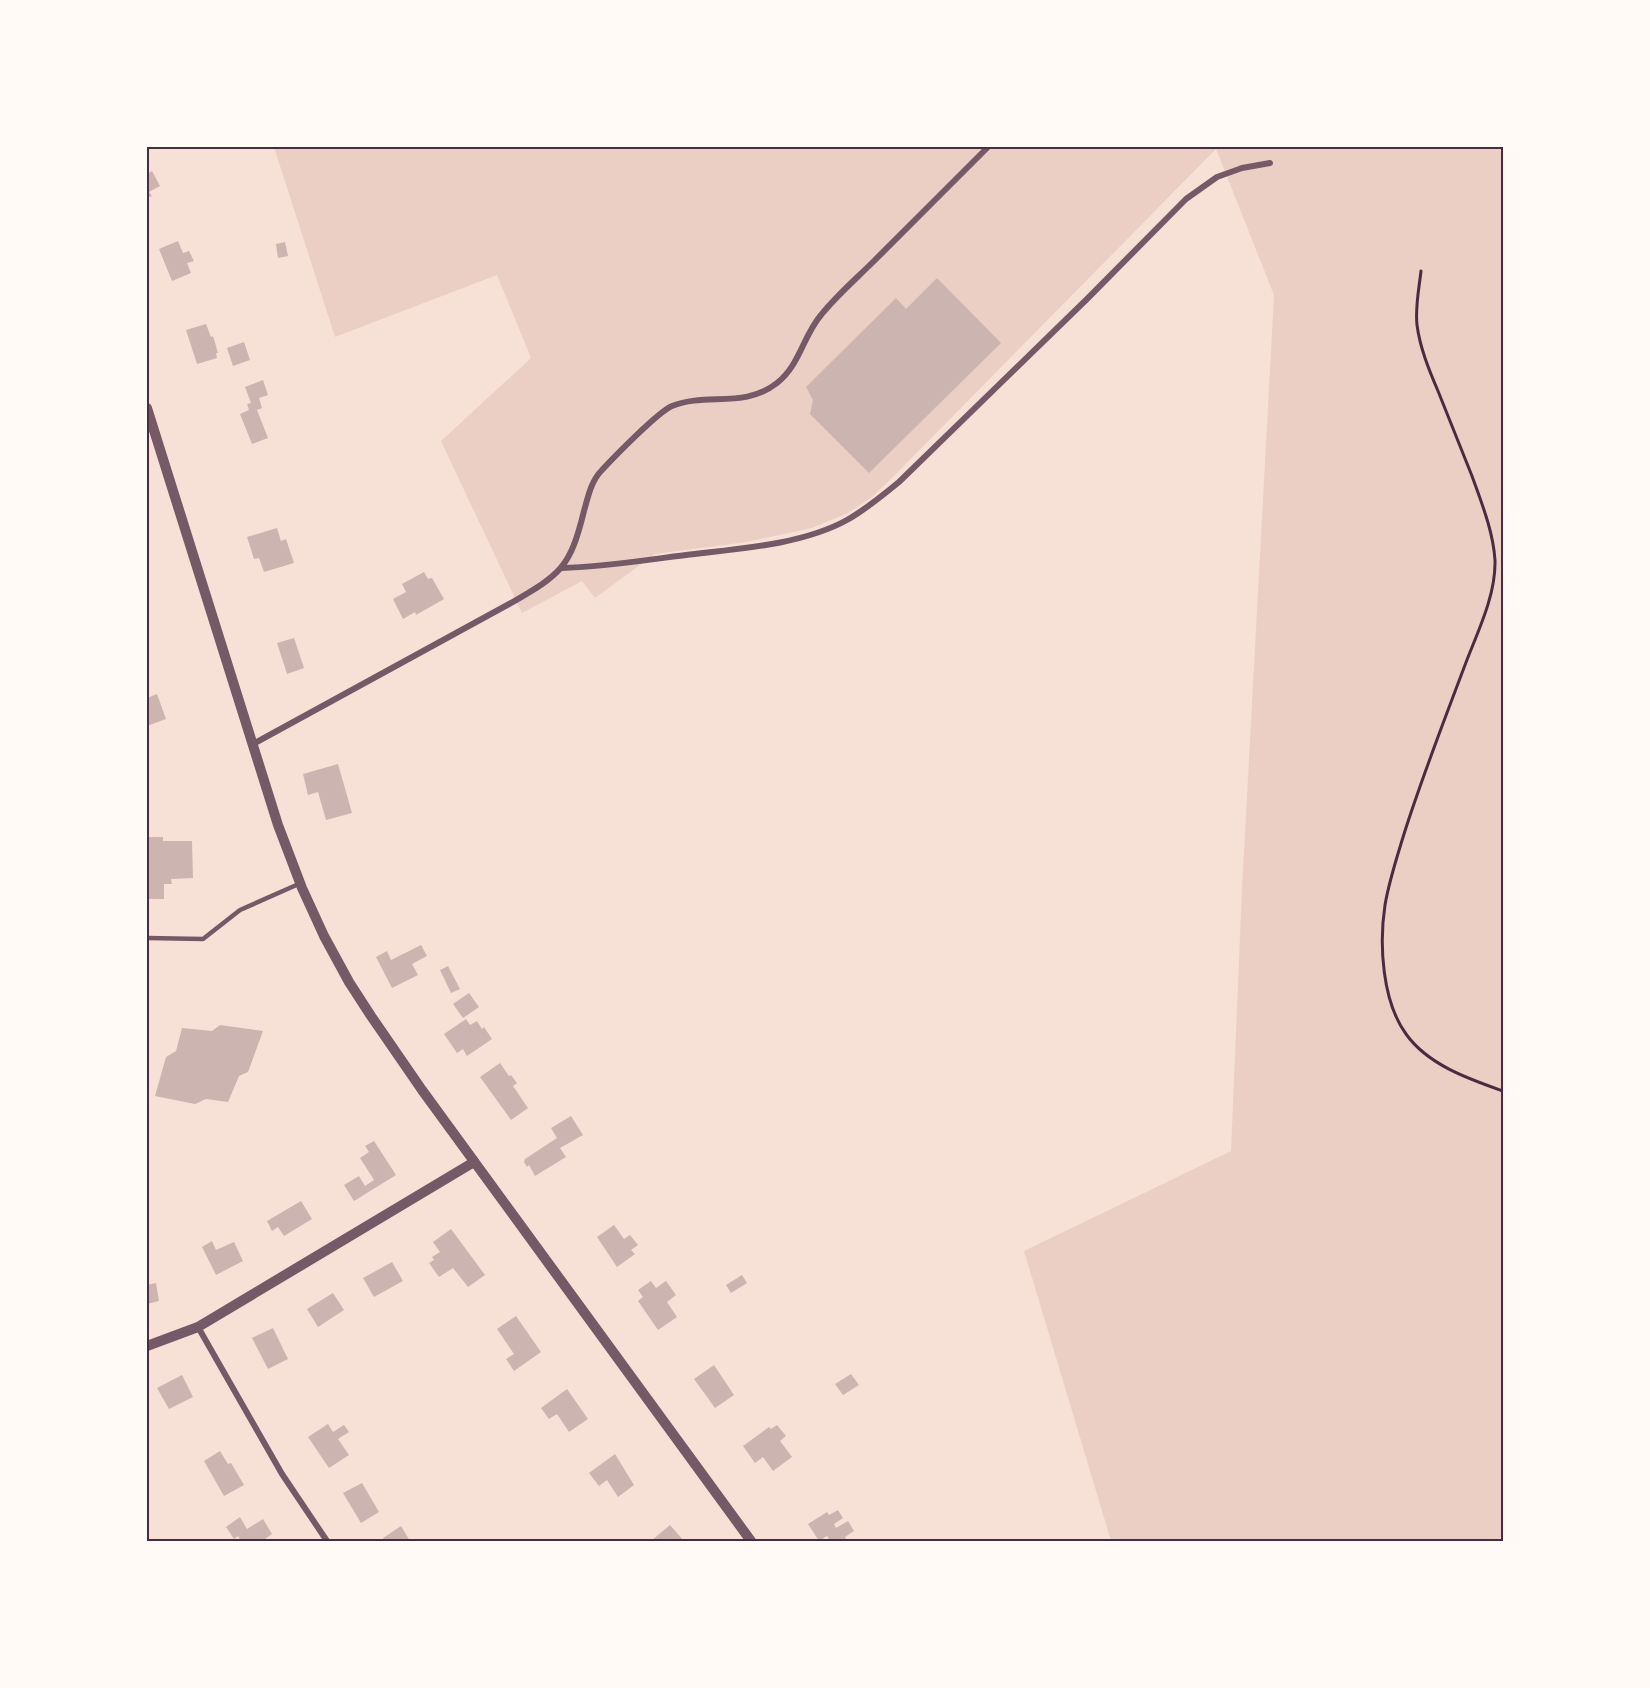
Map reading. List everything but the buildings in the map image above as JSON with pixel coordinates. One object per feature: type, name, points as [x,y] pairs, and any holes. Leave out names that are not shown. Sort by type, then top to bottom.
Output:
[{"type":"street","points":[[253,744],[530,592],[562,568],[573,548],[592,484],[601,470],[671,406],[691,402],[745,398],[760,394],[779,381],[796,362],[820,315],[988,147]]},
{"type":"street","points":[[562,568],[694,554],[788,540],[846,521],[875,502],[899,482],[1186,199],[1217,177],[1242,168],[1270,163]]},
{"type":"street","points":[[147,408],[278,825],[324,936],[349,982],[422,1090],[751,1541]]},
{"type":"street","points":[[147,1346],[198,1327],[474,1162]]},
{"type":"street","points":[[198,1327],[282,1473],[327,1541]]},
{"type":"lane","points":[[147,938],[202,939],[240,910],[301,883]]},
{"type":"path","points":[[1421,271],[1416,308],[1424,357],[1483,507],[1493,538],[1495,562],[1493,583],[1483,617],[1413,804],[1389,882],[1383,932],[1387,987],[1396,1017],[1413,1043],[1450,1070],[1503,1091]]},
{"type":"shaded area","points":[[274,147],[1503,147],[1503,1541],[1111,1541],[1024,1251],[1231,1151],[1242,889],[1274,295],[1216,149],[872,497],[848,513],[812,528],[747,542],[655,554],[595,598],[582,581],[522,613],[441,441],[531,358],[497,275],[335,337]]}]
